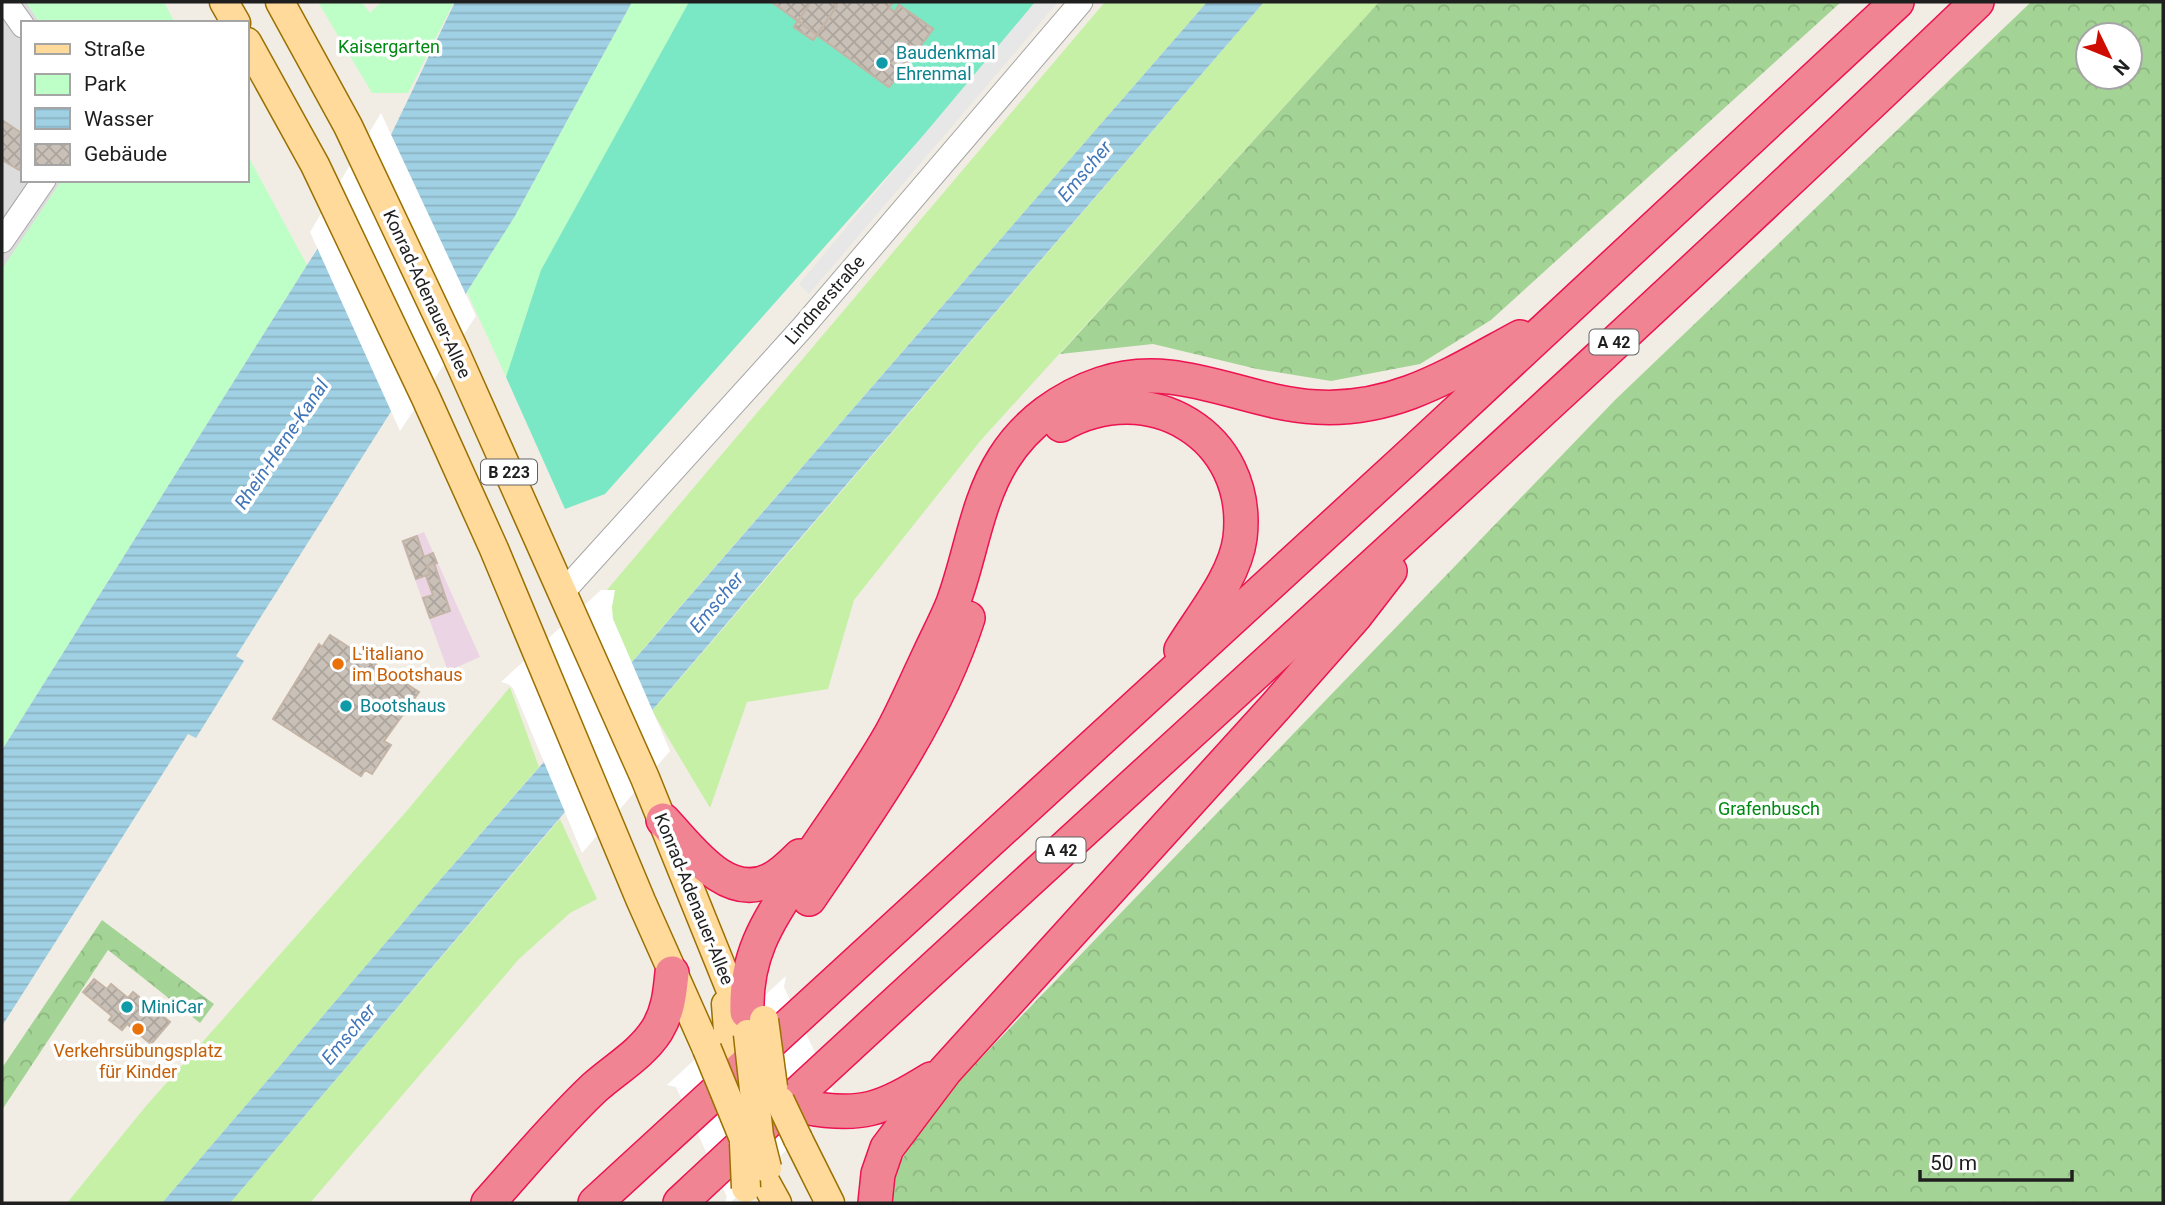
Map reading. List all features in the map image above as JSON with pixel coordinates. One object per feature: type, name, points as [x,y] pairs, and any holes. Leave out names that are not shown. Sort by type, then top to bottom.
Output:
[{"type":"highway","points":[[595,1203],[1562,314],[1897,2]]},
{"type":"highway","name":"A 42","points":[[680,1203],[914,984],[1444,499],[1977,2]]},
{"type":"highway","points":[[759,1063],[747,982],[766,925],[892,733],[952,604],[992,479],[1004,457],[1038,419],[1058,404],[1103,383],[1152,375],[1202,382],[1287,404],[1334,408],[1372,404],[1427,387],[1562,314]]},
{"type":"highway","points":[[759,1063],[768,986],[778,955],[791,928],[893,776],[936,698],[966,623],[999,516],[1013,482],[1033,451],[1059,426],[1075,417],[1109,407],[1145,407],[1163,412],[1195,429],[1220,455],[1236,487],[1240,505],[1239,541],[1228,575],[1159,685]]},
{"type":"highway","points":[[875,1203],[878,1174],[887,1148],[945,1071],[1356,615],[1444,499]]},
{"type":"highway","points":[[663,820],[702,861],[726,880],[755,885],[779,874],[802,855],[831,824]]},
{"type":"highway","points":[[488,1203],[566,1115],[650,1039],[665,1015],[672,973]]},
{"type":"highway","points":[[759,1063],[851,1112],[883,1106],[945,1071]]},
{"type":"main road","points":[[224,2],[235,21]]},
{"type":"main road","name":"Konrad-Adenauer-Allee","points":[[280,2],[348,126],[455,352],[663,820],[759,1063],[830,1203]]},
{"type":"main road","name":"Konrad-Adenauer-Allee","points":[[248,44],[315,165],[425,396],[528,630],[672,973],[694,1016],[759,1063]]},
{"type":"main road","points":[[528,630],[563,592]]},
{"type":"main road","points":[[759,1063],[761,1189]]},
{"type":"main road","name":"Konrad-Adenauer-Allee","points":[[759,1063],[744,1139],[761,1189]]},
{"type":"street","points":[[6,2],[21,23]]},
{"type":"street","name":"Lindnerstraße","points":[[563,592],[803,327],[1081,2]]},
{"type":"street","points":[[2,242],[43,182]]},
{"type":"shaded area","points":[[2,2],[26,2],[39,21],[21,21],[21,182],[61,182],[2,270]]},
{"type":"shaded area","points":[[1035,2],[1058,2],[809,294],[799,284]]},
{"type":"shaded area","points":[[424,532],[480,657],[448,671],[401,541]]},
{"type":"green space","points":[[26,2],[164,2],[174,21],[39,21]]},
{"type":"green space","name":"Kaisergarten","points":[[318,2],[362,2],[370,13],[381,2],[454,2],[408,93],[372,93]]},
{"type":"green space","points":[[632,2],[689,2],[541,270],[506,377],[467,292],[515,216]]},
{"type":"green space","points":[[689,2],[1042,2],[605,494],[565,509],[506,377],[541,270]]},
{"type":"green space","points":[[1105,2],[1207,2],[631,663],[601,597]]},
{"type":"green space","points":[[1264,2],[1379,2],[981,440],[854,600],[828,689],[747,702],[710,808],[652,711]]},
{"type":"green space","points":[[1379,2],[1841,2],[1491,320],[1420,364],[1331,381],[1257,369],[1153,344],[1060,354]]},
{"type":"green space","name":"Grafenbusch","points":[[2031,2],[2163,2],[2163,1203],[890,1203],[885,1189],[929,1112],[1615,400]]},
{"type":"green space","points":[[248,156],[307,265],[2,750],[2,269],[61,182],[248,182]]},
{"type":"green space","points":[[510,687],[539,767],[162,1203],[67,1203],[146,1106],[405,813]]},
{"type":"green space","points":[[560,819],[597,899],[570,913],[519,959],[310,1203],[230,1203]]},
{"type":"green space","points":[[102,920],[214,1004],[200,1023],[108,950],[2,1110],[2,1068]]},
{"type":"water","name":"Rhein-Herne-Kanal","points":[[455,2],[632,2],[515,216],[236,656],[244,661],[196,738],[188,734],[2,1026],[2,750],[388,141]]},
{"type":"water","name":"Emscher","points":[[1207,2],[1264,2],[230,1203],[162,1203],[431,890]]},
{"type":"pier","points":[[381,113],[476,316],[400,431],[310,232]]},
{"type":"pier","points":[[601,590],[615,590],[613,619],[670,751],[582,853],[513,688],[501,682]]},
{"type":"pier","points":[[786,976],[784,987],[836,1097],[843,1097],[730,1203],[725,1203],[727,1197],[676,1087],[667,1085]]},
{"type":"building","points":[[772,2],[811,2],[798,21]]},
{"type":"building","name":"Baudenkmal Ehrenmal","points":[[772,2],[893,2],[889,8],[895,12],[899,5],[933,29],[889,87]]},
{"type":"building","points":[[811,2],[831,2],[837,6],[813,40],[794,27]]},
{"type":"building","name":"Baudenkmal Ehrenmal","points":[[831,2],[893,2],[889,8],[895,12],[899,5],[933,29],[889,87],[817,35],[837,6]]},
{"type":"building","points":[[798,21],[817,35],[813,40],[794,27]]},
{"type":"building","points":[[2,120],[21,133],[21,167],[19,170],[2,160]]},
{"type":"building","points":[[417,536],[424,557],[433,553],[437,563],[427,566],[430,574],[416,579],[403,541]]},
{"type":"building","points":[[434,563],[450,611],[430,618],[423,598],[433,595],[426,576],[430,574],[427,566]]},
{"type":"building","name":"Bootshaus","points":[[330,635],[419,692],[384,741],[391,745],[372,774],[365,770],[361,776],[273,719],[319,644],[322,647]]},
{"type":"building","name":"MiniCar","points":[[94,979],[107,989],[111,984],[128,998],[133,992],[170,1022],[151,1044],[127,1024],[122,1030],[109,1020],[112,1016],[83,992]]},
{"type":"place","name":"Baudenkmal Ehrenmal","points":[[882,63]]},
{"type":"place","name":"L'italiano im Bootshaus","points":[[338,664]]},
{"type":"place","name":"Bootshaus","points":[[346,706]]},
{"type":"place","name":"MiniCar","points":[[127,1007]]},
{"type":"place","name":"Verkehrsübungsplatz für Kinder","points":[[138,1029]]}]
